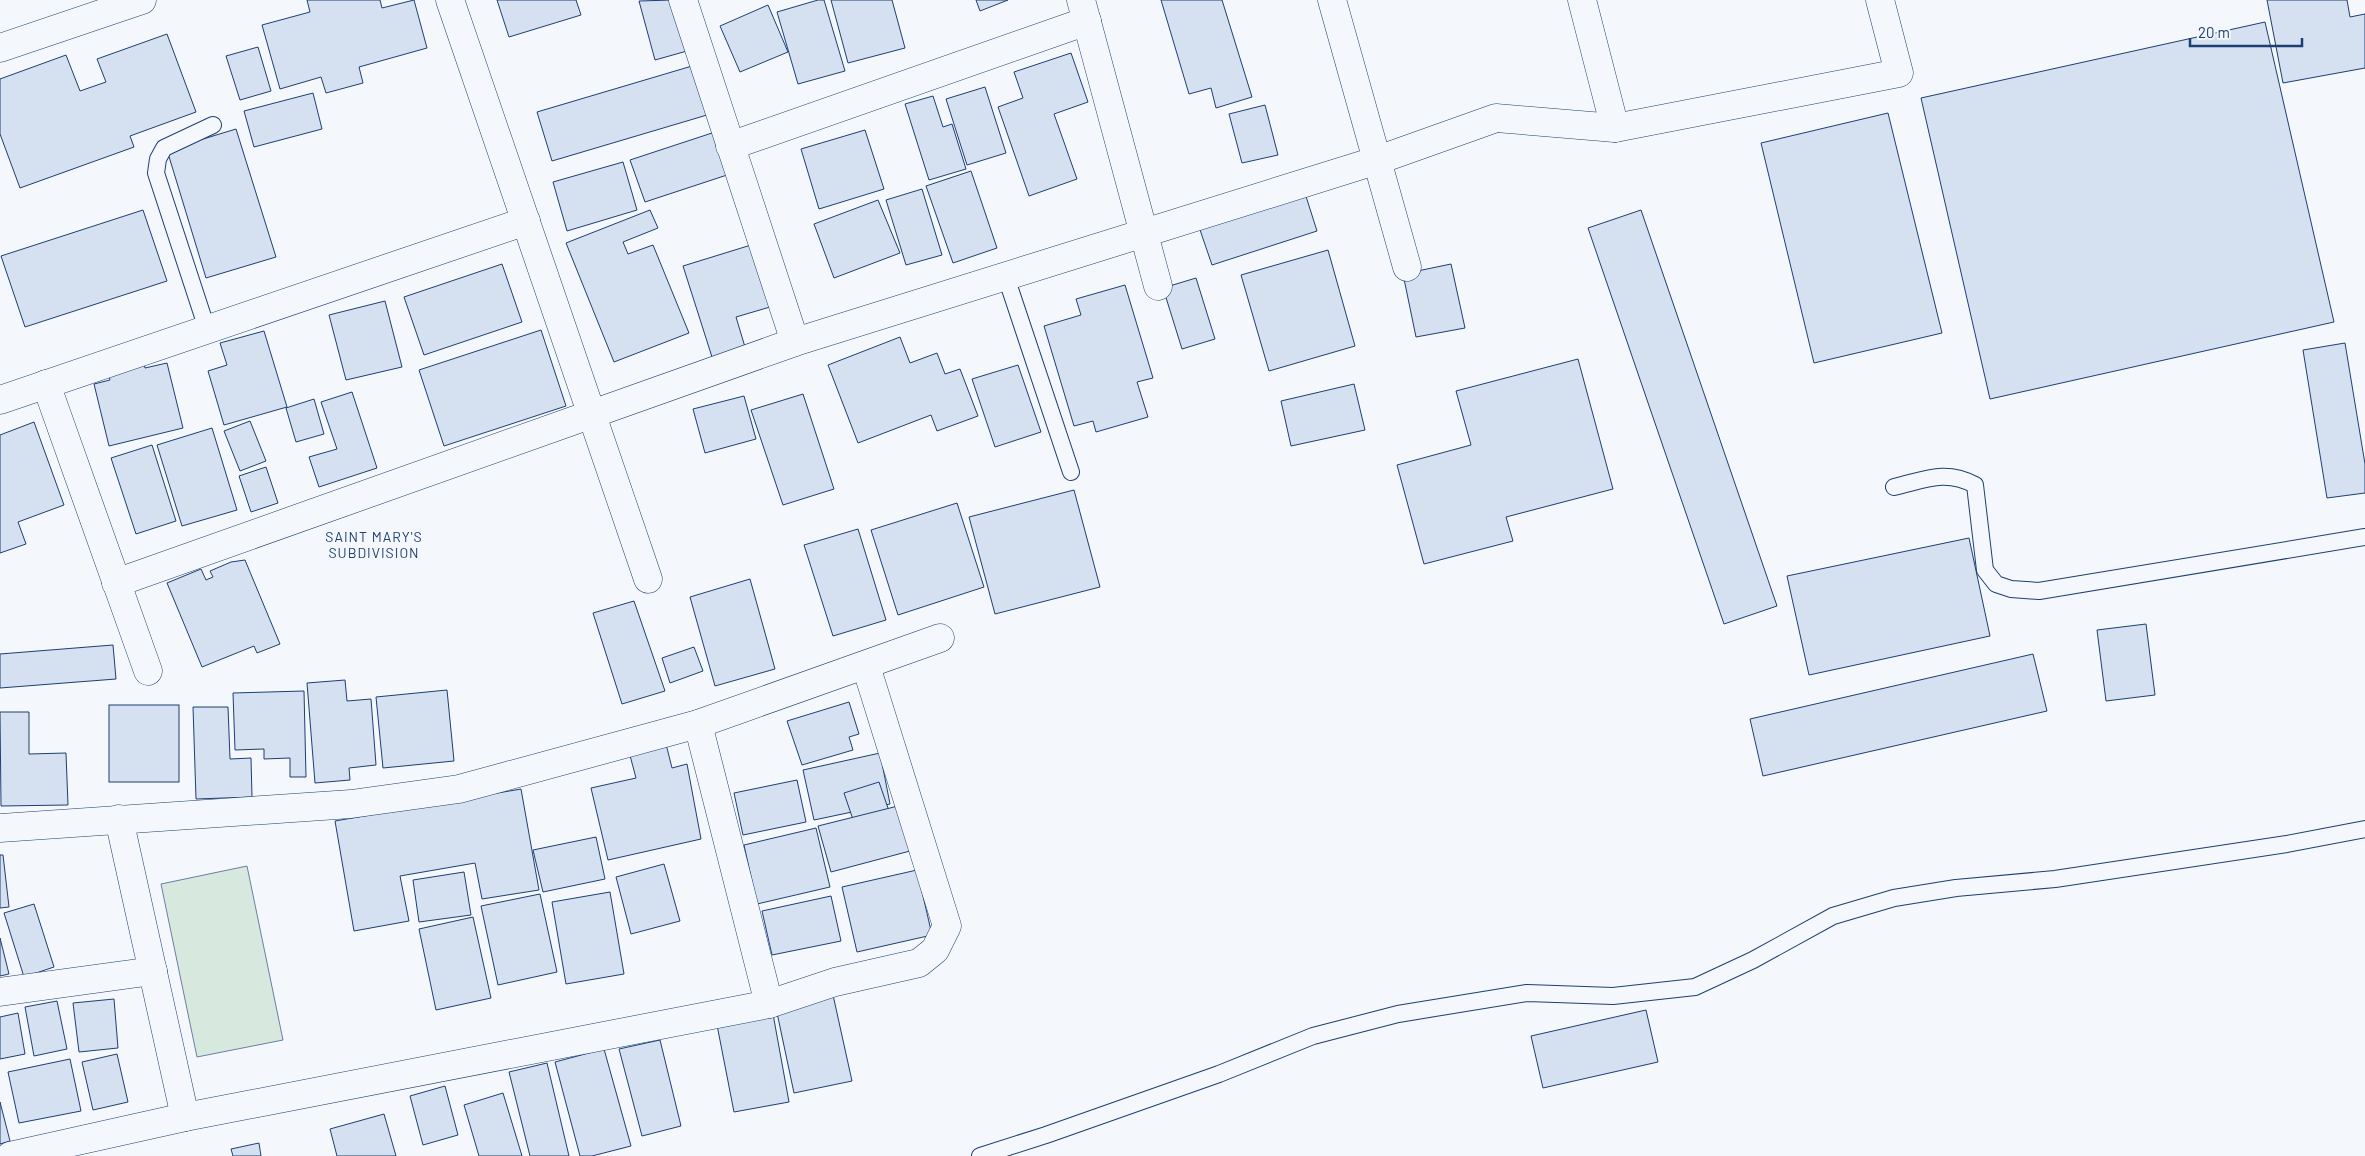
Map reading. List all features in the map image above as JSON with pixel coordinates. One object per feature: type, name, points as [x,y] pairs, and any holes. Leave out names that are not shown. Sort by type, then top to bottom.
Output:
[{"type":"street","points":[[0,48],[142,0]]},
{"type":"street","points":[[450,0],[648,579]]},
{"type":"street","points":[[683,0],[795,342]]},
{"type":"street","points":[[1332,0],[1407,267]]},
{"type":"street","points":[[1582,0],[1615,128]]},
{"type":"street","points":[[116,583],[591,416],[795,342],[1378,160],[1496,118],[1615,128],[1899,73],[1880,0]]},
{"type":"street","points":[[730,146],[1084,11],[1158,286]]},
{"type":"street","points":[[0,400],[526,222]]},
{"type":"street","points":[[46,384],[148,671]]},
{"type":"street","points":[[0,828],[351,804],[459,789],[698,724],[866,666],[940,638]]},
{"type":"street","points":[[10,1156],[185,1117],[769,1004],[835,982],[919,963],[936,950],[947,926],[866,666]]},
{"type":"street","points":[[698,724],[769,1004]]},
{"type":"street","points":[[119,819],[185,1117]]},
{"type":"street","points":[[0,992],[153,971]]},
{"type":"lane","points":[[207,329],[156,173],[158,159],[164,148],[213,124]]},
{"type":"lane","points":[[1006,277],[1070,472]]},
{"type":"lane","points":[[1894,487],[1942,476],[1960,477],[1975,485],[1985,570],[1996,584],[2011,589],[2039,591],[2365,537]]},
{"type":"lane","points":[[980,1156],[1046,1136],[1219,1074],[1313,1036],[1398,1014],[1527,993],[1613,996],[1695,987],[1753,960],[1833,916],[1894,898],[1956,888],[2084,875],[2287,844],[2365,829]]},
{"type":"shaded area","points":[[247,866],[283,1040],[197,1057],[161,884]]},
{"type":"building","points":[[307,0],[380,0],[382,8],[414,0],[427,48],[359,67],[363,83],[326,93],[321,77],[280,89],[262,25],[310,12]]},
{"type":"building","points":[[497,0],[576,0],[581,15],[509,37]]},
{"type":"building","points":[[672,0],[687,51],[655,60],[639,1]]},
{"type":"building","points":[[824,0],[845,71],[798,84],[777,12]]},
{"type":"building","points":[[831,0],[892,0],[905,48],[848,63]]},
{"type":"building","points":[[976,0],[1008,0],[980,11]]},
{"type":"building","points":[[1161,0],[1222,0],[1252,97],[1216,108],[1211,88],[1189,94]]},
{"type":"building","points":[[2267,0],[2347,0],[2350,17],[2365,14],[2365,68],[2283,83]]},
{"type":"building","points":[[768,5],[788,52],[740,72],[720,26]]},
{"type":"building","points":[[2265,22],[2334,322],[1990,399],[1921,98]]},
{"type":"building","points":[[167,34],[196,112],[130,136],[134,147],[20,188],[0,134],[0,79],[66,55],[80,91],[106,82],[97,59]]},
{"type":"building","points":[[258,47],[271,91],[240,100],[226,56]]},
{"type":"building","points":[[1071,53],[1088,102],[1054,114],[1077,179],[1029,196],[998,107],[1023,98],[1014,72]]},
{"type":"building","points":[[692,66],[707,115],[552,161],[537,112]]},
{"type":"building","points":[[985,87],[1006,153],[967,165],[946,99]]},
{"type":"building","points":[[313,93],[322,129],[254,147],[244,111]]},
{"type":"building","points":[[933,96],[943,127],[952,124],[966,169],[929,180],[905,104]]},
{"type":"building","points":[[1265,105],[1278,155],[1242,163],[1229,114]]},
{"type":"building","points":[[1888,113],[1942,333],[1814,363],[1761,143]]},
{"type":"building","points":[[236,129],[276,257],[206,278],[167,150]]},
{"type":"building","points":[[865,130],[884,189],[819,209],[801,149]]},
{"type":"building","points":[[715,132],[730,174],[645,202],[630,160]]},
{"type":"building","points":[[623,162],[637,210],[567,231],[553,182]]},
{"type":"building","points":[[971,171],[997,248],[953,263],[926,186]]},
{"type":"building","points":[[922,189],[942,255],[906,265],[886,200]]},
{"type":"building","points":[[1304,190],[1317,231],[1212,265],[1198,224]]},
{"type":"building","points":[[878,200],[900,253],[834,278],[814,224]]},
{"type":"building","points":[[143,210],[167,281],[25,327],[1,256]]},
{"type":"building","points":[[650,210],[658,228],[623,242],[628,254],[653,245],[689,333],[614,362],[566,243]]},
{"type":"building","points":[[1641,210],[1777,606],[1724,624],[1588,228]]},
{"type":"building","points":[[751,245],[770,307],[736,317],[745,347],[712,357],[683,266]]},
{"type":"building","points":[[1328,250],[1355,346],[1269,371],[1241,275]]},
{"type":"building","points":[[502,264],[522,322],[424,355],[404,297]]},
{"type":"building","points":[[1451,264],[1465,328],[1416,337],[1403,274]]},
{"type":"building","points":[[1196,278],[1215,339],[1182,349],[1163,288]]},
{"type":"building","points":[[1125,285],[1153,378],[1137,382],[1148,417],[1096,432],[1093,421],[1074,426],[1044,326],[1081,315],[1076,299]]},
{"type":"building","points":[[385,301],[402,367],[346,380],[329,315]]},
{"type":"building","points":[[541,330],[566,406],[444,446],[419,370]]},
{"type":"building","points":[[264,331],[287,407],[224,425],[208,371],[227,365],[220,343]]},
{"type":"building","points":[[900,337],[910,363],[937,353],[945,374],[960,369],[978,416],[937,431],[931,415],[858,443],[828,365]]},
{"type":"building","points":[[2345,343],[2365,464],[2365,493],[2327,498],[2303,350]]},
{"type":"building","points":[[1578,359],[1613,489],[1506,517],[1513,541],[1424,564],[1397,465],[1471,445],[1456,391]]},
{"type":"building","points":[[143,360],[145,368],[167,363],[183,428],[109,446],[94,384],[110,380],[107,369]]},
{"type":"building","points":[[1018,365],[1041,432],[995,447],[972,379]]},
{"type":"building","points":[[1354,384],[1365,430],[1291,446],[1281,401]]},
{"type":"building","points":[[352,392],[377,468],[319,487],[309,457],[337,449],[321,402]]},
{"type":"building","points":[[803,394],[834,489],[783,505],[751,410]]},
{"type":"building","points":[[744,396],[756,439],[705,453],[693,409]]},
{"type":"building","points":[[314,399],[324,434],[296,442],[286,408]]},
{"type":"building","points":[[250,421],[266,461],[240,471],[224,431]]},
{"type":"building","points":[[34,422],[64,505],[18,522],[26,544],[0,553],[0,435]]},
{"type":"building","points":[[212,428],[237,510],[182,526],[157,445]]},
{"type":"building","points":[[152,445],[176,521],[136,534],[111,458]]},
{"type":"building","points":[[266,467],[278,503],[251,512],[239,476]]},
{"type":"building","points":[[1074,490],[1100,587],[995,614],[969,517]]},
{"type":"building","points":[[957,503],[984,587],[898,615],[871,530]]},
{"type":"building","points":[[858,529],[886,620],[833,636],[804,545]]},
{"type":"building","points":[[1969,538],[1990,636],[1809,675],[1787,576]]},
{"type":"building","points":[[245,560],[280,644],[257,653],[254,646],[202,667],[167,583],[201,569],[206,580],[213,577],[210,571],[231,562]]},
{"type":"building","points":[[750,579],[775,669],[715,686],[690,597]]},
{"type":"building","points":[[634,601],[665,691],[622,704],[593,613]]},
{"type":"building","points":[[2146,624],[2155,695],[2106,701],[2097,630]]},
{"type":"building","points":[[113,645],[116,679],[0,688],[0,654]]},
{"type":"building","points":[[694,647],[703,671],[670,683],[662,658]]},
{"type":"building","points":[[2033,654],[2047,711],[1763,776],[1750,719]]},
{"type":"building","points":[[345,680],[347,701],[371,699],[376,765],[349,768],[350,780],[315,783],[307,683]]},
{"type":"building","points":[[447,690],[454,761],[383,768],[376,697]]},
{"type":"building","points":[[304,691],[306,777],[290,777],[290,758],[264,759],[264,749],[235,750],[233,693]]},
{"type":"building","points":[[849,702],[859,734],[849,737],[853,750],[802,765],[787,721]]},
{"type":"building","points":[[109,705],[179,705],[179,782],[109,782]]},
{"type":"building","points":[[193,707],[228,707],[230,759],[251,758],[252,797],[196,799]]},
{"type":"building","points":[[0,712],[29,712],[29,754],[66,753],[68,805],[1,806]]},
{"type":"building","points":[[665,740],[672,768],[687,764],[701,839],[608,860],[591,788],[636,778],[628,748]]},
{"type":"building","points":[[880,753],[890,804],[814,820],[803,770]]},
{"type":"building","points":[[797,780],[806,822],[743,835],[734,793]]},
{"type":"building","points":[[879,782],[900,843],[865,855],[844,793]]},
{"type":"building","points":[[521,789],[539,890],[482,899],[475,863],[400,876],[409,921],[354,931],[335,821]]},
{"type":"building","points":[[898,806],[910,851],[831,872],[818,826]]},
{"type":"building","points":[[816,828],[830,887],[757,904],[744,845]]},
{"type":"building","points":[[596,837],[605,879],[543,892],[533,850]]},
{"type":"building","points":[[0,855],[3,855],[9,907],[0,908]]},
{"type":"building","points":[[664,864],[680,921],[631,934],[616,877]]},
{"type":"building","points":[[917,870],[932,935],[857,952],[842,887]]},
{"type":"building","points":[[464,872],[471,915],[419,922],[413,880]]},
{"type":"building","points":[[610,892],[624,974],[566,984],[552,902]]},
{"type":"building","points":[[540,894],[557,972],[498,985],[481,906]]},
{"type":"building","points":[[831,896],[841,941],[772,955],[762,911]]},
{"type":"building","points":[[34,904],[54,967],[24,977],[4,913]]},
{"type":"building","points":[[473,917],[491,998],[436,1010],[419,929]]},
{"type":"building","points":[[0,938],[9,974],[0,976]]},
{"type":"building","points":[[833,995],[852,1081],[794,1093],[776,1008]]},
{"type":"building","points":[[114,999],[118,1048],[79,1052],[73,1003]]},
{"type":"building","points":[[57,1001],[67,1049],[34,1056],[25,1007]]},
{"type":"building","points":[[1646,1010],[1658,1062],[1543,1088],[1531,1036]]},
{"type":"building","points":[[18,1013],[25,1054],[0,1059],[0,1017]]},
{"type":"building","points":[[773,1014],[789,1102],[734,1112],[717,1025]]},
{"type":"building","points":[[660,1040],[681,1126],[642,1136],[619,1049]]},
{"type":"building","points":[[604,1049],[631,1146],[592,1156],[580,1156],[555,1062]]},
{"type":"building","points":[[117,1054],[128,1102],[93,1110],[82,1062]]},
{"type":"building","points":[[70,1059],[81,1111],[19,1123],[8,1072]]},
{"type":"building","points":[[547,1063],[569,1156],[530,1156],[509,1072]]},
{"type":"building","points":[[445,1086],[458,1135],[423,1145],[410,1096]]},
{"type":"building","points":[[503,1093],[522,1156],[479,1156],[464,1105]]},
{"type":"building","points":[[0,1102],[10,1141],[0,1144]]},
{"type":"building","points":[[384,1114],[396,1156],[337,1156],[330,1129]]},
{"type":"building","points":[[259,1143],[261,1156],[233,1156],[231,1149]]},
{"type":"district","name":"SAINT MARY'S SUBDIVISION","points":[[374,544]]}]
